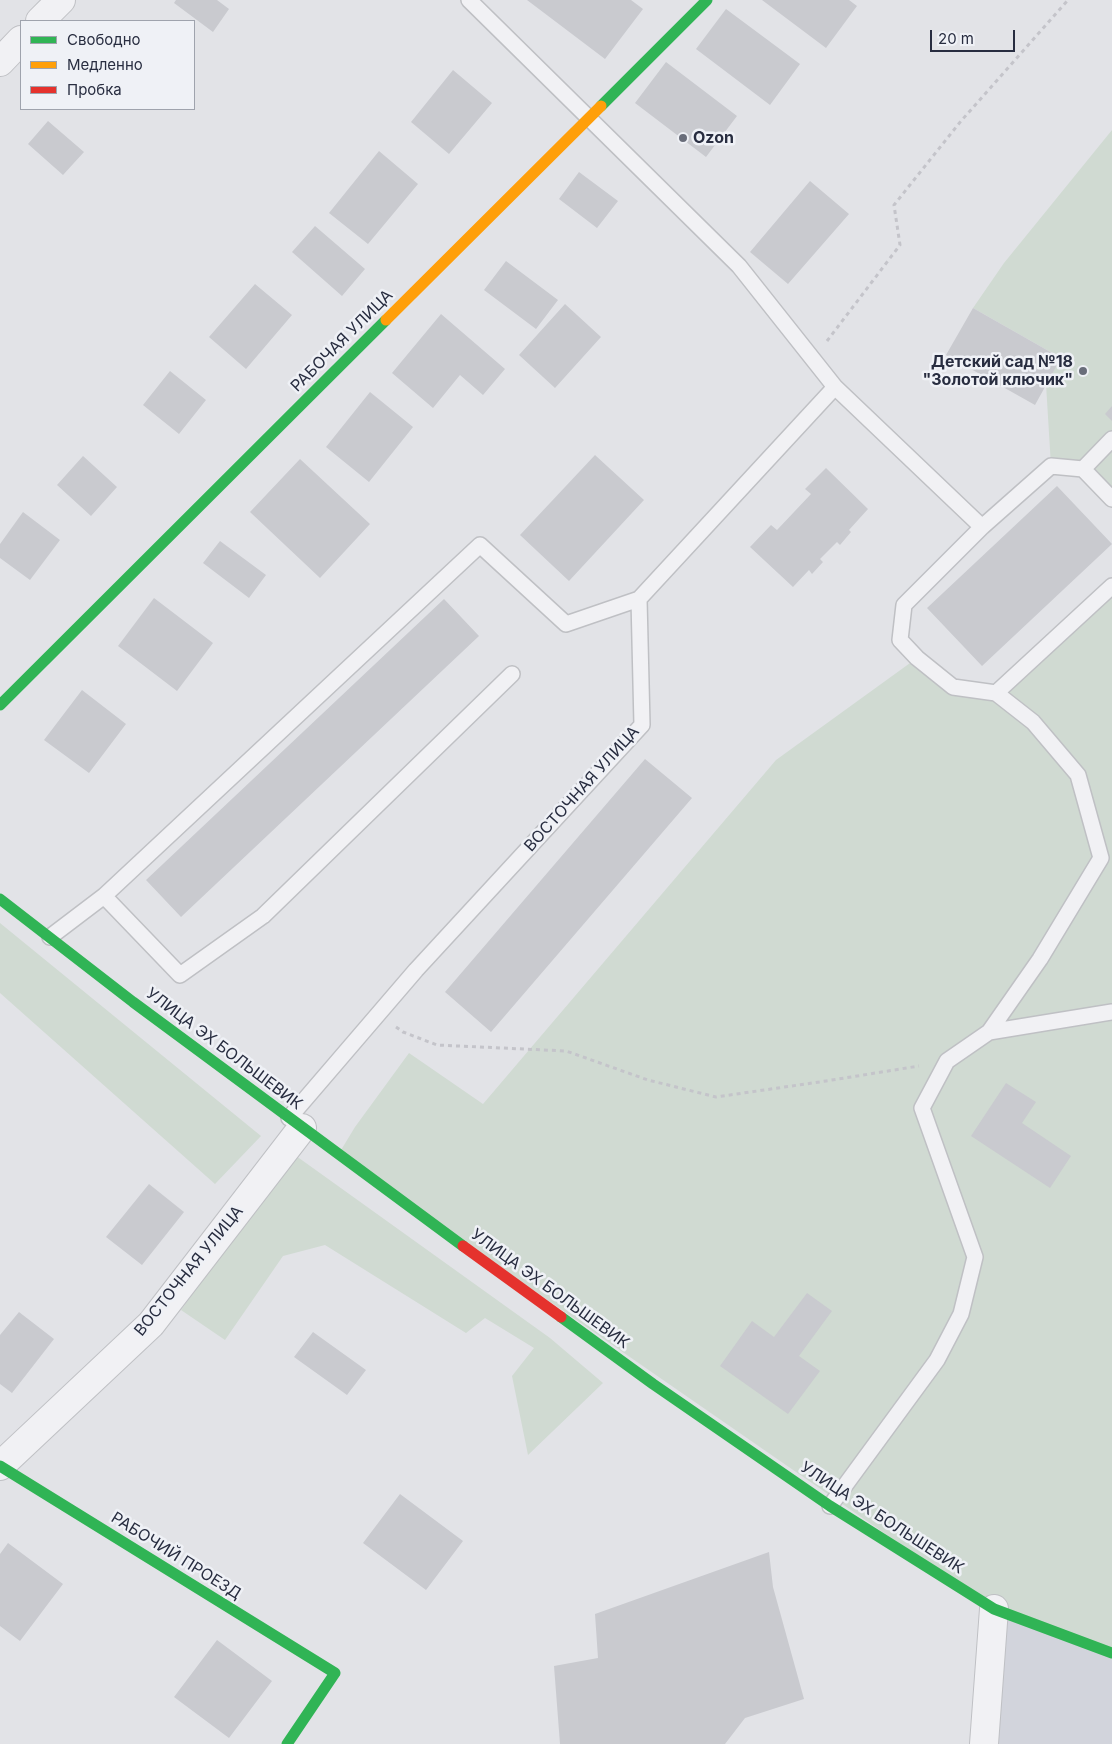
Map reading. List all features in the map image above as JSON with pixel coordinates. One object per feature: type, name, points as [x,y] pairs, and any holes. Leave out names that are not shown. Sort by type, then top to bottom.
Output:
[{"type":"street","points":[[41,20],[61,0]]},
{"type":"street","name":"РАБОЧАЯ УЛИЦА","points":[[0,705],[707,0]]},
{"type":"street","points":[[0,62],[20,41]]},
{"type":"street","name":"УЛИЦА ЭХ БОЛЬШЕВИК","points":[[0,899],[295,1123],[653,1384],[830,1506],[994,1609],[1112,1653]]},
{"type":"street","name":"ВОСТОЧНАЯ УЛИЦА","points":[[0,1466],[151,1324],[295,1123]]},
{"type":"street","name":"РАБОЧИЙ ПРОЕЗД","points":[[0,1466],[335,1673],[288,1744]]},
{"type":"street","points":[[984,1744],[994,1609]]},
{"type":"lane","points":[[469,0],[739,266],[835,387],[982,527]]},
{"type":"lane","points":[[50,937],[104,896],[480,545],[566,624],[639,599],[835,387]]},
{"type":"lane","points":[[1083,469],[1112,439]]},
{"type":"lane","points":[[830,1506],[937,1360],[960,1314],[975,1257],[922,1108],[947,1061],[989,1032],[1040,959],[1100,858],[1078,775],[1033,722],[996,692],[953,687],[917,658],[900,640],[904,605],[982,527],[1051,466],[1083,469],[1112,499]]},
{"type":"lane","points":[[996,692],[1112,586]]},
{"type":"lane","name":"ВОСТОЧНАЯ УЛИЦА","points":[[295,1123],[377,1016],[416,970],[642,725],[639,599]]},
{"type":"lane","points":[[104,896],[180,974],[263,916],[512,674]]},
{"type":"lane","points":[[989,1032],[1112,1012]]},
{"type":"path","points":[[813,359],[900,245],[894,205],[961,121],[1068,0]]},
{"type":"path","points":[[377,1016],[403,1032],[437,1045],[566,1051],[648,1080],[716,1097],[947,1061]]},
{"type":"shaded area","points":[[1112,130],[1112,499],[1083,469],[1051,466],[1046,384],[1061,358],[973,308],[1004,263]]},
{"type":"shaded area","points":[[1112,586],[1112,1653],[994,1609],[338,1155],[355,1127],[409,1053],[483,1104],[776,760],[917,658],[953,687],[996,692]]},
{"type":"shaded area","points":[[0,923],[261,1136],[215,1184],[0,993]]},
{"type":"shaded area","points":[[292,1153],[550,1338],[603,1383],[528,1455],[512,1376],[534,1348],[485,1318],[466,1333],[325,1245],[283,1256],[225,1340],[181,1310]]},
{"type":"shaded area","points":[[994,1609],[1112,1653],[1112,1744],[984,1744]]},
{"type":"building","points":[[176,0],[217,0],[229,9],[213,32],[174,3]]},
{"type":"building","points":[[527,0],[631,0],[643,9],[605,59]]},
{"type":"building","points":[[762,0],[849,0],[857,6],[826,48]]},
{"type":"building","points":[[726,9],[800,64],[770,105],[696,49]]},
{"type":"building","points":[[666,62],[737,116],[706,157],[635,103]]},
{"type":"building","points":[[453,70],[492,103],[449,154],[411,122]]},
{"type":"building","points":[[48,121],[84,152],[63,175],[28,144]]},
{"type":"building","points":[[379,151],[418,184],[368,244],[329,213]]},
{"type":"building","points":[[579,172],[618,201],[597,228],[559,199]]},
{"type":"building","points":[[810,181],[849,214],[788,284],[750,252]]},
{"type":"building","points":[[315,226],[365,269],[342,296],[292,252]]},
{"type":"building","points":[[506,261],[558,300],[536,329],[484,290]]},
{"type":"building","points":[[255,284],[292,315],[246,369],[209,337]]},
{"type":"building","points":[[565,304],[601,337],[555,388],[519,355]]},
{"type":"building","points":[[973,308],[1061,358],[1035,405],[946,355]]},
{"type":"building","points":[[441,314],[505,369],[483,395],[460,375],[433,408],[392,373]]},
{"type":"building","points":[[170,371],[206,400],[179,434],[143,405]]},
{"type":"building","points":[[370,392],[413,427],[369,482],[326,447]]},
{"type":"building","points":[[1112,406],[1112,421],[1105,414]]},
{"type":"building","points":[[595,455],[644,500],[569,581],[520,535]]},
{"type":"building","points":[[83,456],[117,487],[91,516],[57,485]]},
{"type":"building","points":[[300,459],[370,524],[320,578],[250,512]]},
{"type":"building","points":[[826,468],[868,509],[849,530],[851,532],[840,545],[837,542],[820,559],[823,562],[812,574],[809,570],[793,587],[750,547],[771,525],[777,530],[811,494],[805,489]]},
{"type":"building","points":[[1057,486],[1112,544],[982,666],[927,608]]},
{"type":"building","points":[[23,512],[60,540],[30,580],[0,558],[0,544]]},
{"type":"building","points":[[220,541],[266,575],[249,598],[203,563]]},
{"type":"building","points":[[154,598],[213,643],[177,691],[118,646]]},
{"type":"building","points":[[444,599],[479,636],[181,917],[146,880]]},
{"type":"building","points":[[82,690],[126,724],[89,773],[44,740]]},
{"type":"building","points":[[645,759],[692,798],[491,1032],[445,992]]},
{"type":"building","points":[[1006,1083],[1036,1102],[1022,1123],[1071,1156],[1050,1188],[971,1136]]},
{"type":"building","points":[[149,1184],[184,1212],[142,1265],[106,1237]]},
{"type":"building","points":[[807,1293],[832,1311],[799,1356],[820,1371],[788,1414],[720,1366],[752,1321],[774,1337]]},
{"type":"building","points":[[19,1312],[54,1339],[12,1393],[0,1384],[0,1335]]},
{"type":"building","points":[[313,1332],[366,1370],[347,1395],[294,1357]]},
{"type":"building","points":[[400,1494],[463,1541],[426,1590],[363,1543]]},
{"type":"building","points":[[8,1543],[63,1584],[20,1641],[0,1626],[0,1554]]},
{"type":"building","points":[[769,1552],[773,1587],[804,1699],[745,1718],[725,1744],[560,1744],[554,1666],[598,1658],[595,1614]]},
{"type":"building","points":[[217,1640],[272,1681],[229,1738],[174,1697]]},
{"type":"traffic: fast","points":[[601,106],[707,0]]},
{"type":"traffic: fast","points":[[0,705],[386,320]]},
{"type":"traffic: fast","points":[[0,899],[133,1002],[463,1246]]},
{"type":"traffic: fast","points":[[561,1317],[653,1384],[830,1506],[994,1609],[1112,1653]]},
{"type":"traffic: fast","points":[[0,1466],[335,1673],[287,1744]]},
{"type":"traffic: slow","points":[[386,320],[601,106]]},
{"type":"traffic: jam","points":[[463,1246],[561,1317]]},
{"type":"place","name":"Ozon","points":[[683,138]]},
{"type":"place","name":"Детский сад №18 \"Золотой ключик\"","points":[[1083,371]]}]
